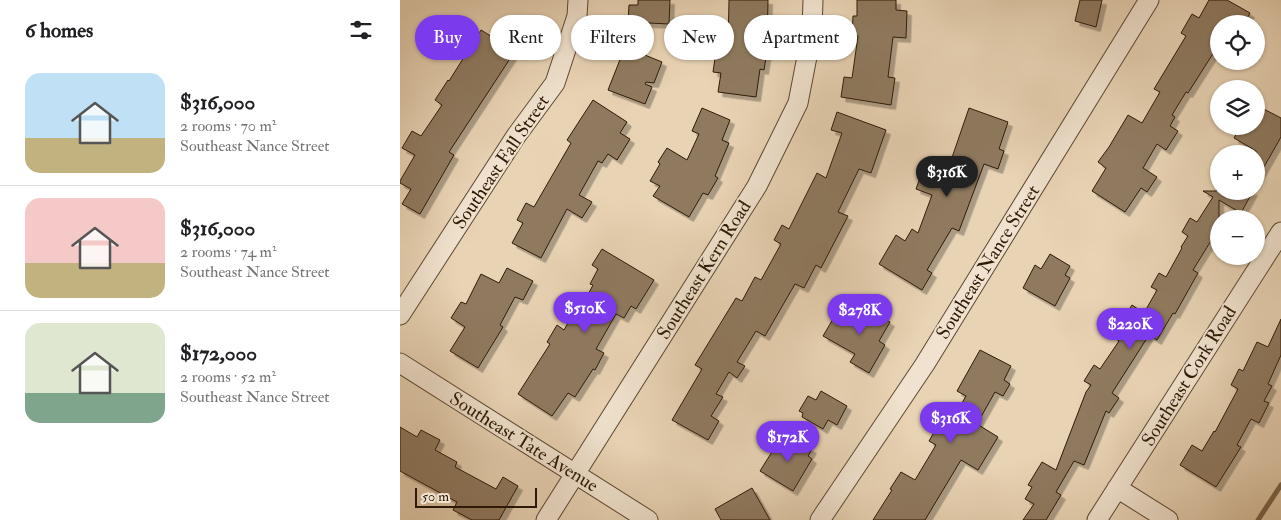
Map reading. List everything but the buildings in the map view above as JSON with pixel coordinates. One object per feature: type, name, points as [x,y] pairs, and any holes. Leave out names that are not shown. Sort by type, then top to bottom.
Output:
[{"type":"street","name":"Southeast Fall Street","points":[[400,315],[516,136],[555,83],[577,16],[578,0]]},
{"type":"street","name":"Southeast Kern Road","points":[[546,520],[757,186],[798,104],[812,31],[813,0]]},
{"type":"street","name":"Southeast Nance Street","points":[[820,520],[925,364],[1149,0]]},
{"type":"street","name":"Southeast Cork Road","points":[[1097,520],[1281,232]]},
{"type":"street","name":"Southeast Tate Avenue","points":[[400,363],[648,520]]},
{"type":"street","points":[[1118,488],[1168,520]]},
{"type":"waterway","points":[[1258,520],[1281,485]]}]
